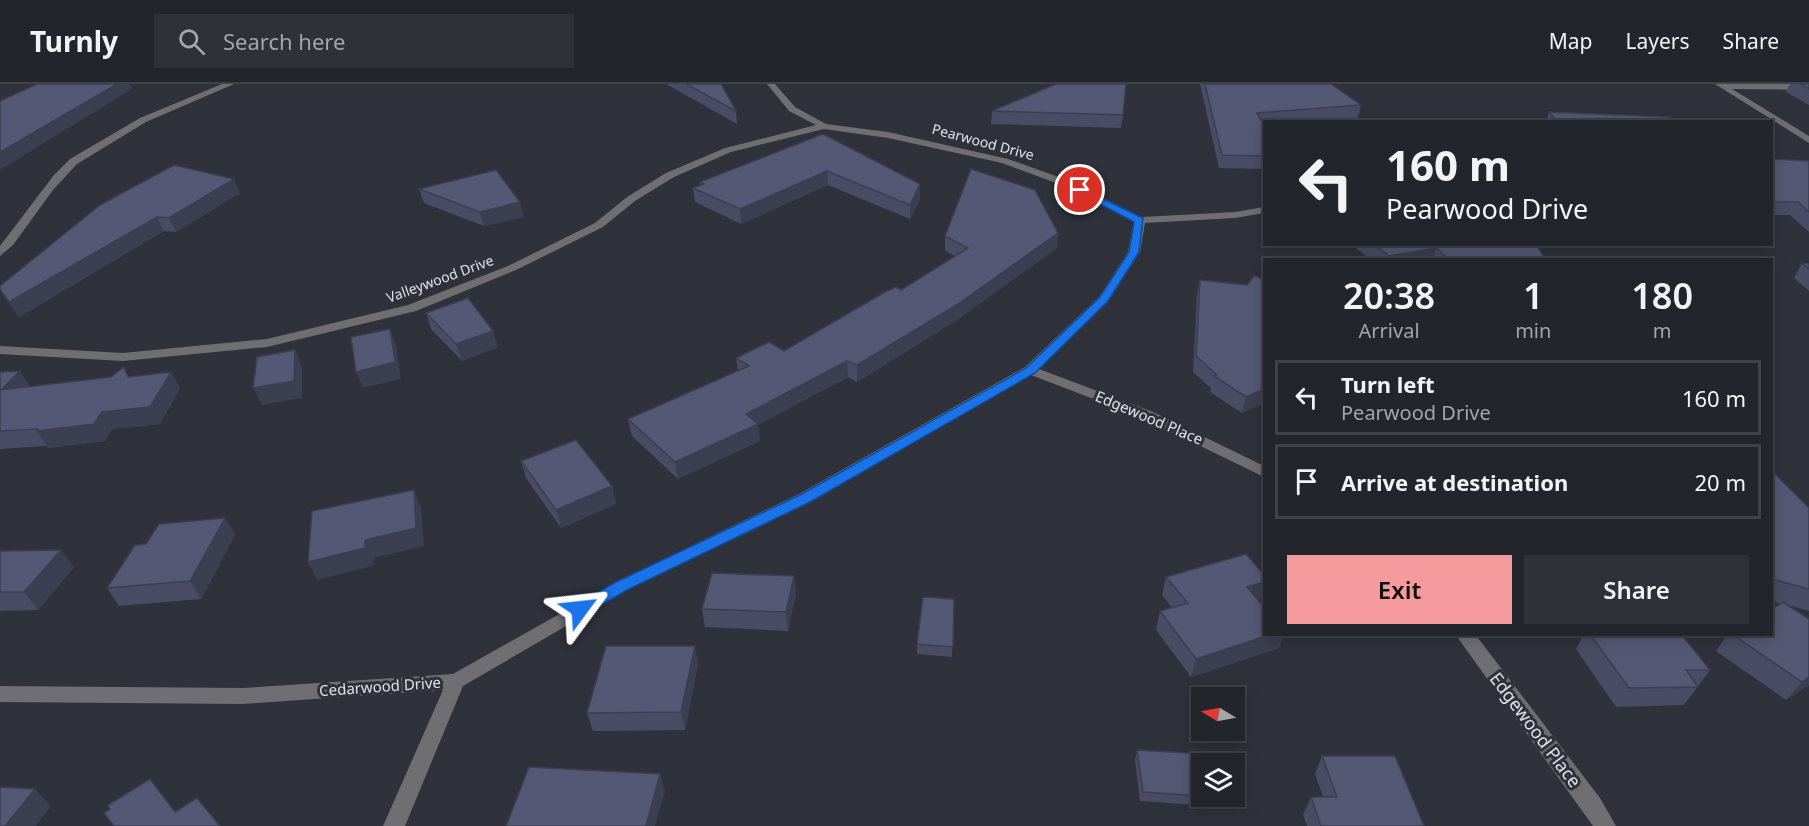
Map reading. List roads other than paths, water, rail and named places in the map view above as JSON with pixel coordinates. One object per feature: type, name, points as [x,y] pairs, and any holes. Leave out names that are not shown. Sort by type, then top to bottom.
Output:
[{"type":"street","points":[[0,253],[20,233],[38,200],[69,165],[117,133],[177,103],[230,84]]},
{"type":"street","name":"Pearwood Drive","points":[[771,84],[792,109],[824,126],[888,135],[1005,161],[1060,181],[1140,220],[1236,215],[1263,210]]},
{"type":"street","points":[[1721,85],[1809,87]]},
{"type":"street","points":[[1721,85],[1809,140]]},
{"type":"street","name":"Valleywood Drive","points":[[0,350],[123,357],[267,343],[412,308],[512,268],[599,225],[631,199],[670,175],[728,150],[824,126]]},
{"type":"street","name":"Cedarwood Drive","points":[[0,694],[243,696],[456,681],[622,586],[805,498],[1030,370],[1104,299],[1134,252],[1140,220]]},
{"type":"street","name":"Edgewood Place","points":[[1030,370],[1148,415],[1263,472]]},
{"type":"street","name":"Edgewood Place","points":[[1465,636],[1592,805],[1605,826]]},
{"type":"street","points":[[394,826],[456,681]]}]
